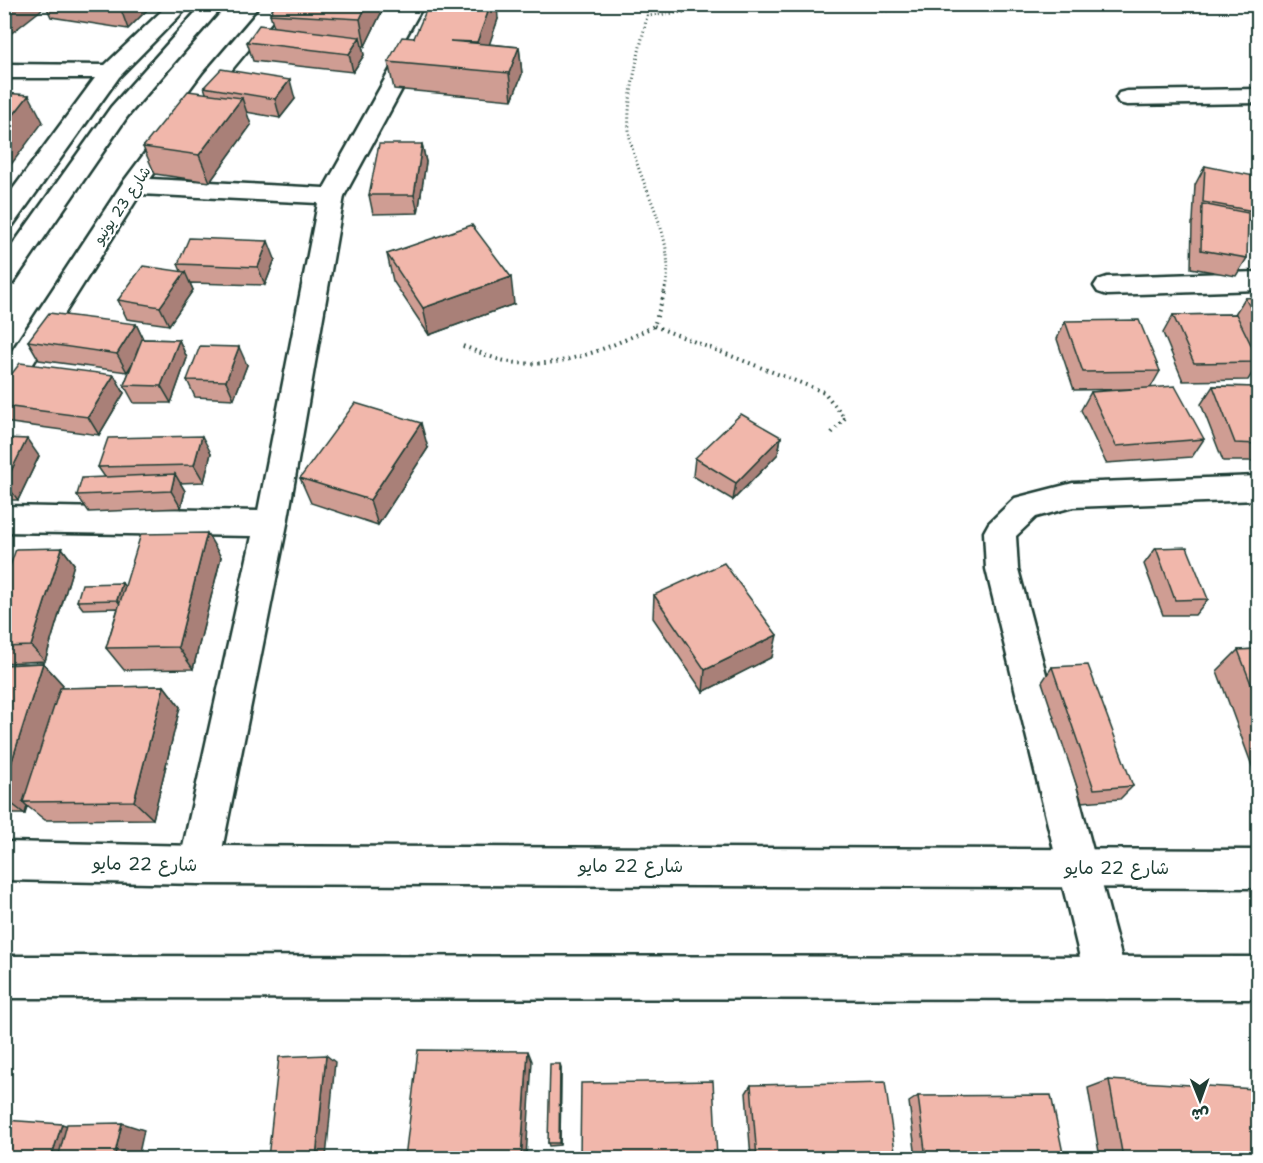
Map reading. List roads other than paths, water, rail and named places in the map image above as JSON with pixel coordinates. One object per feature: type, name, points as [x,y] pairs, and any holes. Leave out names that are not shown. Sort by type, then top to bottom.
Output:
[{"type":"street","points":[[4,219],[111,72],[181,4]]},
{"type":"street","points":[[4,277],[119,112],[215,4]]},
{"type":"street","name":"شارع 23 يونيو","points":[[4,387],[133,186],[212,79],[276,4]]},
{"type":"street","points":[[199,865],[271,524],[332,196],[438,4]]},
{"type":"street","points":[[4,71],[111,72]]},
{"type":"street","points":[[1127,98],[1258,96]]},
{"type":"street","points":[[133,186],[332,196]]},
{"type":"street","points":[[1107,286],[1258,281]]},
{"type":"street","points":[[1106,978],[1076,868],[1002,569],[1000,532],[1026,507],[1073,495],[1258,488]]},
{"type":"street","points":[[4,519],[271,524]]},
{"type":"street","name":"شارع 22 مايو","points":[[4,861],[199,865],[1258,869]]},
{"type":"street","points":[[4,976],[1258,978]]}]
